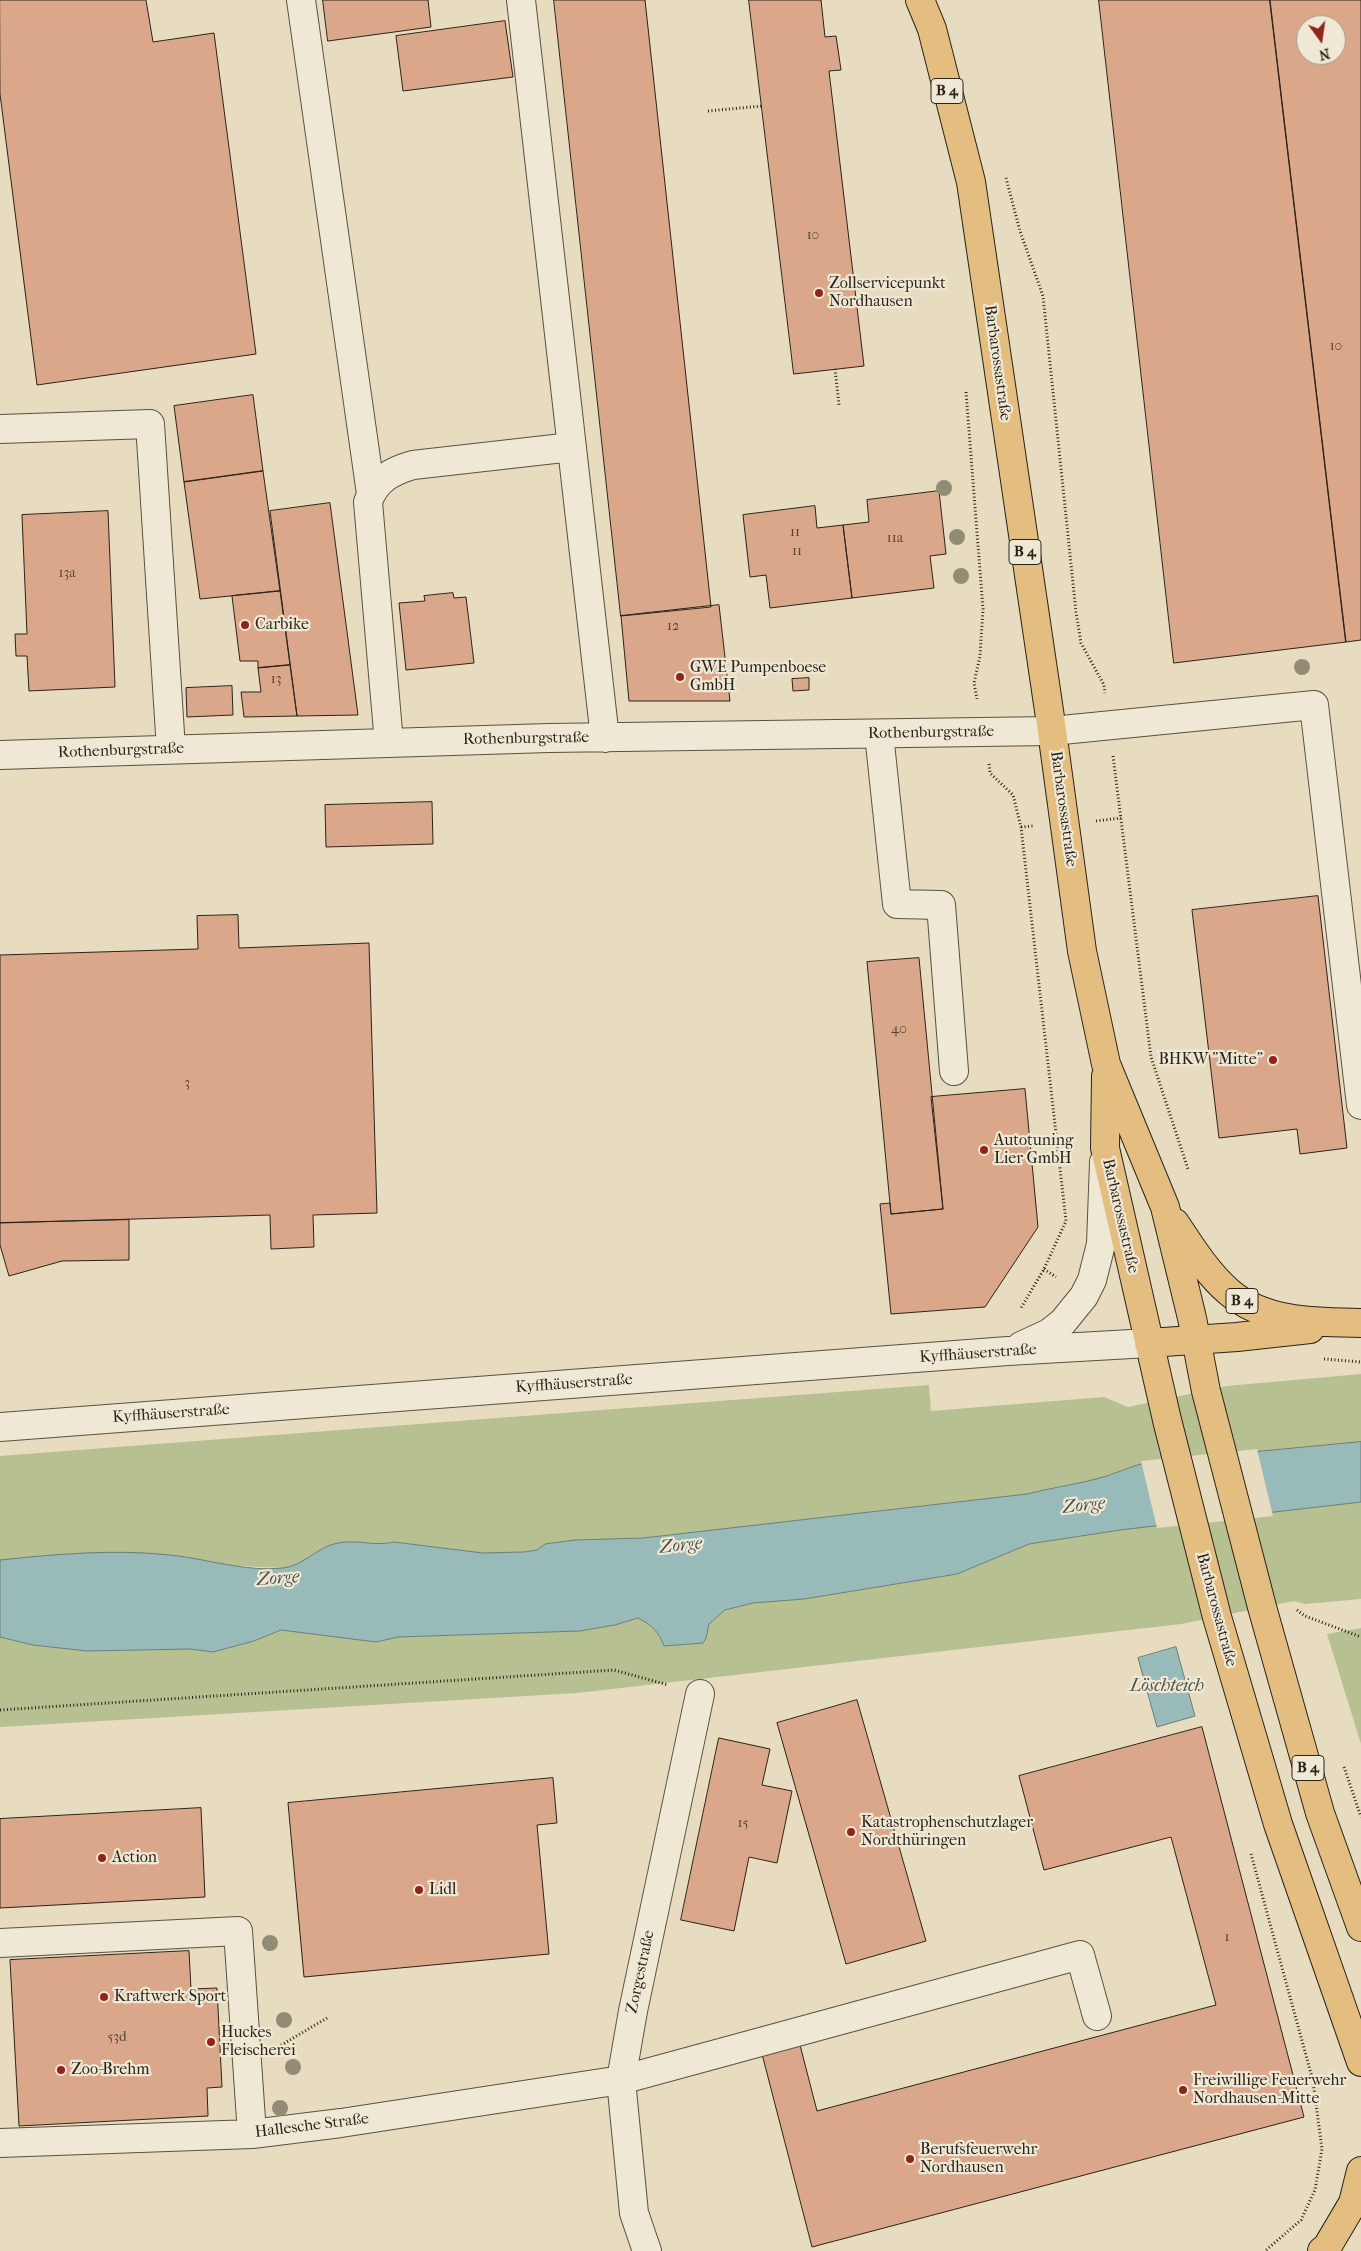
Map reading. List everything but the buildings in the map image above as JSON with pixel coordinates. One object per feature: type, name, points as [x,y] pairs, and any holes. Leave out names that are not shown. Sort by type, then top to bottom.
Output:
[{"type":"main road","name":"Barbarossastraße","points":[[920,0],[932,29],[971,182],[1052,731],[1082,951],[1106,1064],[1165,1207],[1206,1391],[1262,1607],[1320,1813],[1361,1927]]},
{"type":"main road","name":"Barbarossastraße","points":[[1106,1064],[1105,1148],[1162,1400],[1217,1617],[1278,1824],[1361,2062]]},
{"type":"main road","name":"B 4","points":[[1165,1207],[1197,1256],[1229,1292],[1242,1300],[1293,1319],[1314,1322],[1361,1323]]},
{"type":"main road","points":[[1149,1343],[1361,1323]]},
{"type":"main road","points":[[1322,2251],[1327,2247],[1353,2203],[1361,2171]]},
{"type":"street","points":[[301,0],[371,494]]},
{"type":"street","points":[[521,0],[606,738]]},
{"type":"street","points":[[0,429],[150,424],[171,750]]},
{"type":"street","points":[[389,743],[368,502],[375,486],[385,477],[413,465],[572,447]]},
{"type":"street","name":"Barbarossastraße","points":[[1052,731],[1314,705],[1361,1105]]},
{"type":"street","name":"Rothenburgstraße","points":[[0,755],[606,738],[1052,731]]},
{"type":"street","points":[[879,734],[897,904],[941,905],[954,1071]]},
{"type":"street","name":"Barbarossastraße","points":[[1008,1351],[1050,1333],[1063,1322],[1084,1296],[1092,1280],[1100,1244],[1105,1148]]},
{"type":"street","name":"Kyffhäuserstraße","points":[[0,1427],[1008,1351],[1149,1343]]},
{"type":"street","name":"Zorgestraße","points":[[647,2251],[634,2213],[621,2080],[633,2011],[700,1694]]},
{"type":"street","points":[[0,1943],[238,1931],[252,2134]]},
{"type":"street","name":"Hallesche Straße","points":[[0,2143],[252,2134],[436,2110],[621,2080],[1080,1955],[1097,2016]]},
{"type":"path","points":[[708,111],[762,106]]},
{"type":"path","points":[[1005,174],[1020,231],[1043,296],[1076,612],[1081,643],[1104,685],[1151,1057],[1190,1177]]},
{"type":"path","points":[[835,369],[839,405]]},
{"type":"path","points":[[966,382],[983,609],[980,656],[974,683],[990,773],[1013,794],[1021,827],[1066,1221],[1044,1268],[1016,1316]]},
{"type":"path","points":[[1293,1607],[1305,1616],[1361,1637]]},
{"type":"path","points":[[0,1710],[614,1670],[700,1694]]},
{"type":"path","points":[[1250,1851],[1313,2081],[1322,2149],[1315,2190],[1301,2220],[1265,2251]]},
{"type":"path","points":[[248,2066],[327,2018]]},
{"type":"green space","points":[[1361,1374],[1361,1442],[1148,1462],[1103,1477],[1027,1494],[643,1538],[575,1540],[546,1544],[537,1550],[524,1552],[483,1553],[394,1542],[384,1544],[361,1542],[320,1550],[300,1564],[284,1568],[218,1565],[171,1555],[109,1552],[0,1560],[0,1456],[929,1385],[931,1411],[1104,1397],[1128,1407],[1227,1386]]},
{"type":"green space","points":[[1361,1502],[1361,1599],[1305,1604],[1294,1601],[1181,1624],[577,1693],[0,1727],[0,1637],[33,1645],[87,1651],[190,1649],[213,1652],[254,1641],[281,1630],[376,1642],[398,1637],[580,1631],[615,1625],[638,1618],[654,1629],[665,1646],[703,1643],[709,1624],[725,1610],[753,1603],[804,1599],[957,1574],[1029,1544],[1120,1530]]},
{"type":"green space","points":[[1361,1628],[1361,1744],[1327,1634]]},
{"type":"water","name":"Zorge","points":[[1361,1442],[1361,1502],[1120,1530],[1029,1544],[957,1574],[804,1599],[753,1603],[725,1610],[709,1624],[703,1643],[664,1646],[654,1629],[638,1618],[615,1625],[580,1631],[398,1637],[376,1642],[281,1630],[254,1641],[213,1652],[190,1649],[87,1651],[33,1645],[0,1637],[0,1560],[64,1554],[128,1552],[170,1555],[241,1567],[269,1569],[290,1567],[327,1546],[341,1542],[379,1544],[394,1542],[483,1553],[524,1552],[537,1550],[545,1544],[575,1540],[643,1538],[1027,1494],[1103,1477],[1148,1462]]},
{"type":"water","name":"Löschteich","points":[[1176,1647],[1195,1716],[1157,1727],[1138,1658]]},
{"type":"pier","points":[[1257,1449],[1273,1516],[1157,1528],[1141,1461]]},
{"type":"place","name":"Zollservicepunkt Nordhausen","points":[[819,293]]},
{"type":"place","name":"Carbike","points":[[245,625]]},
{"type":"place","name":"GWE Pumpenboese GmbH","points":[[680,677]]},
{"type":"place","name":"BHKW \"Mitte\"","points":[[1273,1060]]},
{"type":"place","name":"Autotuning Lier GmbH","points":[[984,1150]]},
{"type":"place","name":"Katastrophenschutzlager Nordthüringen","points":[[851,1832]]},
{"type":"place","name":"Action","points":[[102,1858]]},
{"type":"place","name":"Lidl","points":[[419,1890]]},
{"type":"place","name":"Kraftwerk Sport","points":[[104,1997]]},
{"type":"place","name":"Huckes Fleischerei","points":[[211,2042]]},
{"type":"place","name":"Zoo-Brehm","points":[[61,2070]]},
{"type":"place","name":"Freiwillige Feuerwehr Nordhausen-Mitte","points":[[1183,2090]]},
{"type":"place","name":"Berufsfeuerwehr Nordhausen","points":[[910,2159]]}]
